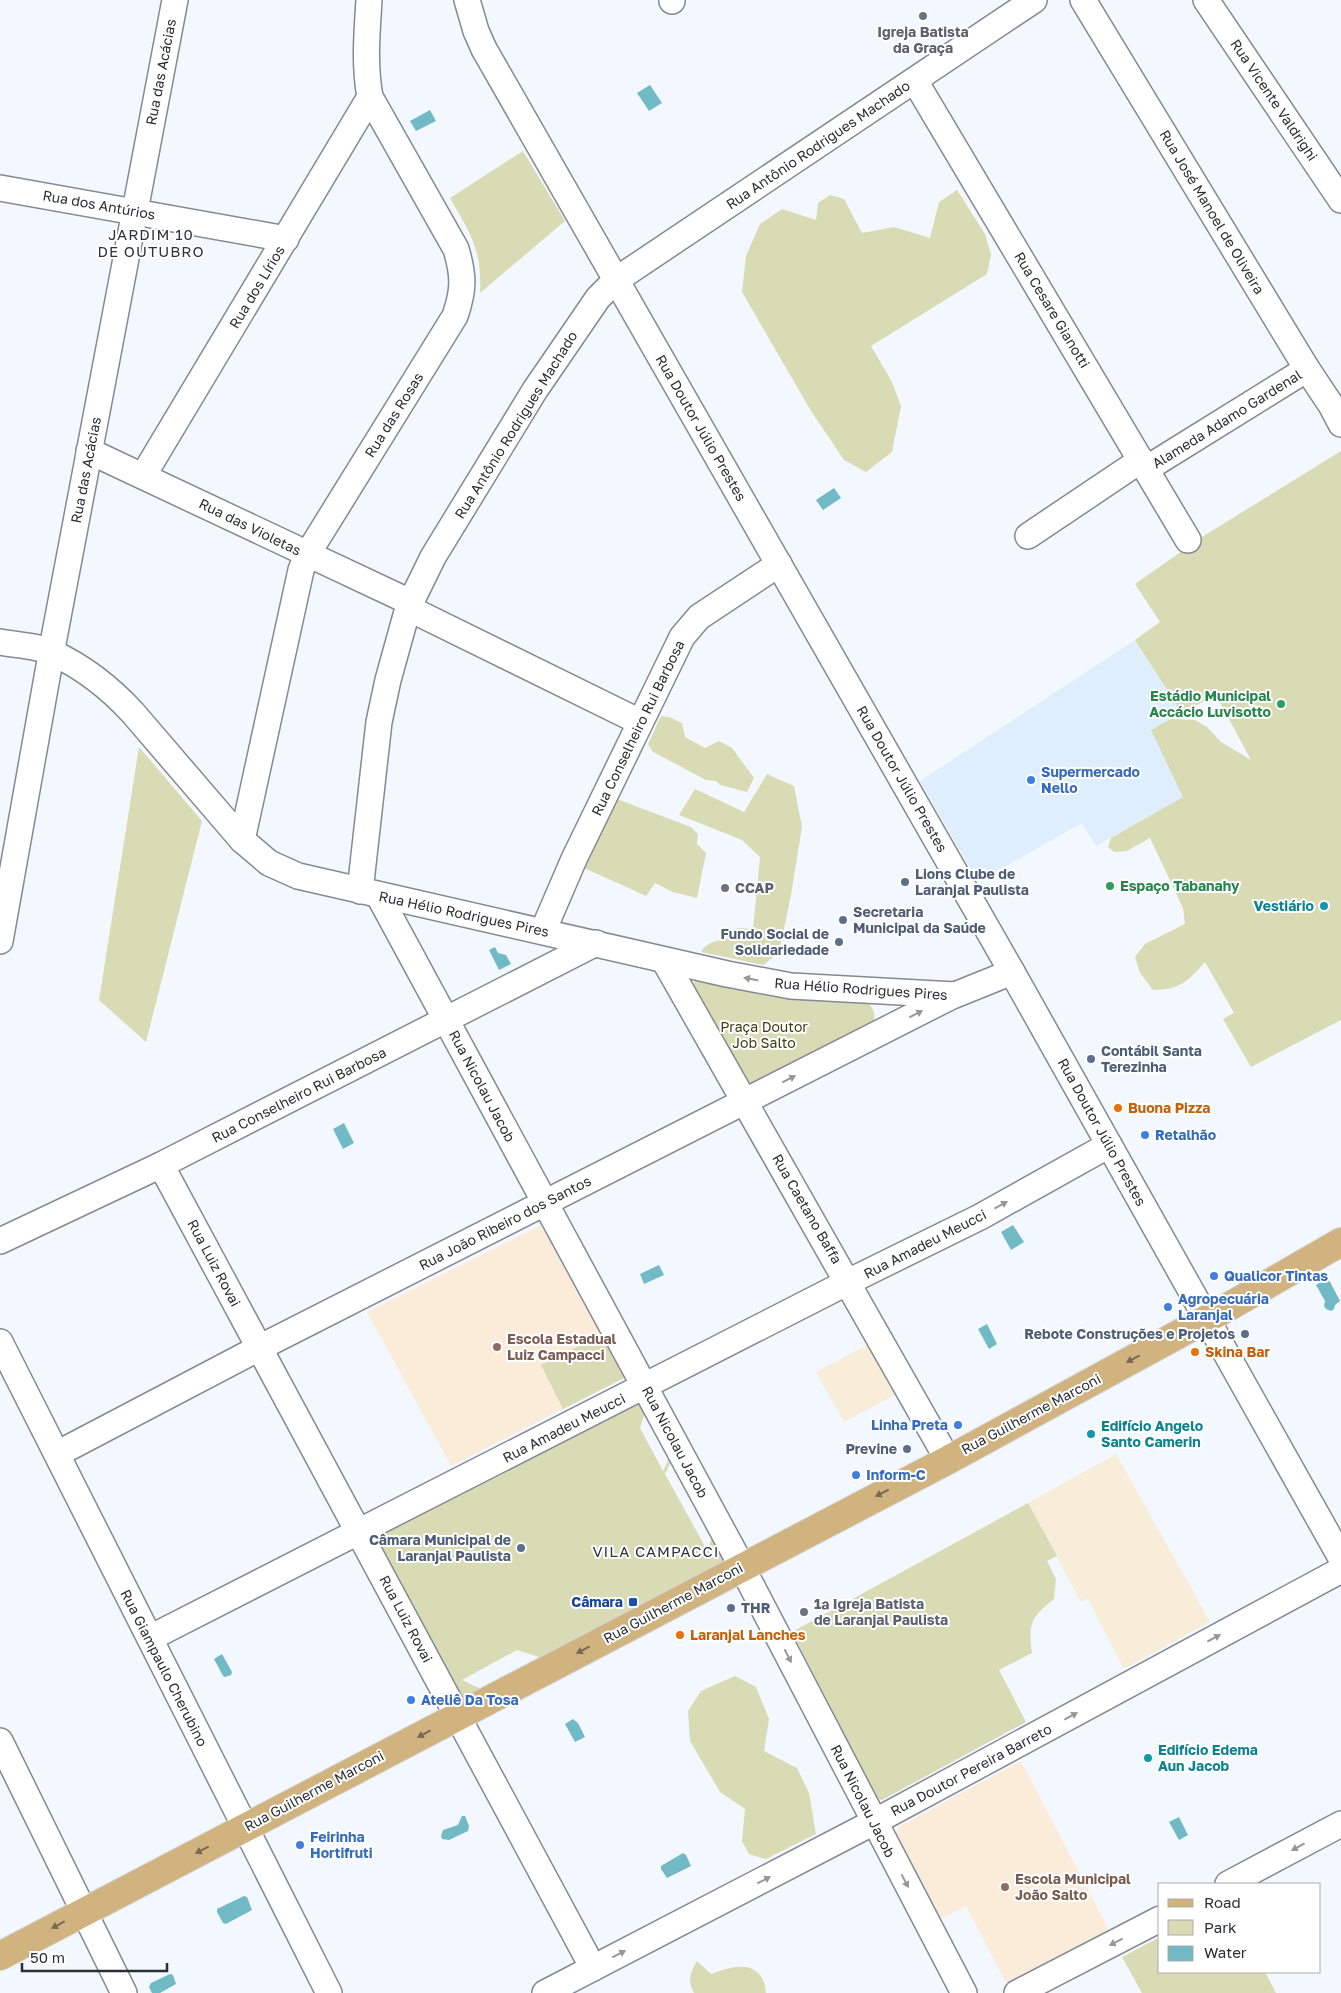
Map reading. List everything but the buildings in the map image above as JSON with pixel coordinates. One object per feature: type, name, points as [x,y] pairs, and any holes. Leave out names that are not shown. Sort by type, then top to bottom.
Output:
[{"type":"main road","name":"Rua Guilherme Marconi","points":[[0,1956],[742,1566],[948,1460],[1207,1319],[1341,1242]]},
{"type":"street","name":"Rua das Acácias","points":[[0,941],[89,451],[175,0]]},
{"type":"street","name":"Rua das Rosas","points":[[242,840],[296,584],[307,555],[454,316],[461,300],[463,286],[462,268],[456,249],[370,97],[365,52],[370,0]]},
{"type":"street","name":"Rua Doutor Júlio Prestes","points":[[467,0],[476,31],[484,49],[1012,972],[1341,1558]]},
{"type":"street","name":"Rua Antônio Rodrigues Machado","points":[[370,893],[379,722],[392,664],[409,605],[434,558],[535,390],[598,298],[616,280],[1034,0]]},
{"type":"street","name":"Rua José Manoel de Oliveira","points":[[1083,0],[1307,369],[1338,407]]},
{"type":"street","name":"Rua Vicente Valdrighi","points":[[1206,0],[1341,200]]},
{"type":"street","name":"Rua Cesare Gianotti","points":[[915,81],[1188,540]]},
{"type":"street","name":"Rua dos Lírios","points":[[142,476],[370,97]]},
{"type":"street","name":"Rua dos Antúrios","points":[[0,188],[286,239]]},
{"type":"street","name":"Alameda Adamo Gardenal","points":[[1028,536],[1143,465],[1307,369]]},
{"type":"street","name":"Rua das Violetas","points":[[89,451],[409,605],[640,722]]},
{"type":"street","name":"Rua Conselheiro Rui Barbosa","points":[[543,931],[574,859],[676,647],[689,626],[699,617],[779,564]]},
{"type":"street","name":"Rua Hélio Rodrigues Pires","points":[[0,642],[52,652],[98,681],[117,696],[242,840],[259,857],[286,872],[370,893],[769,983],[869,991],[955,995],[1012,972]]},
{"type":"street","name":"Rua Nicolau Jacob","points":[[370,893],[446,1019],[646,1386],[742,1566],[964,1993]]},
{"type":"street","name":"Rua Conselheiro Rui Barbosa","points":[[0,1241],[162,1165],[596,943]]},
{"type":"street","name":"Rua Caetano Baffa","points":[[664,960],[746,1101],[948,1460]]},
{"type":"street","points":[[869,991],[882,1007],[884,1016],[878,1034]]},
{"type":"street","name":"Rua João Ribeiro dos Santos","points":[[57,1454],[259,1348],[955,995]]},
{"type":"street","name":"Rua Amadeu Meucci","points":[[150,1638],[848,1282],[980,1217],[1109,1145]]},
{"type":"street","name":"Rua Luiz Rovai","points":[[162,1165],[593,1968]]},
{"type":"street","name":"Rua Giampaulo Cherubino","points":[[0,1342],[329,1993]]},
{"type":"street","name":"Rua Doutor Pereira Barreto","points":[[545,1993],[874,1822],[1341,1570]]},
{"type":"street","points":[[0,1741],[124,1993]]},
{"type":"street","points":[[1230,1883],[1341,1824]]},
{"type":"street","points":[[1017,1993],[1158,1921]]},
{"type":"shaded area","points":[[1135,640],[1182,713],[1152,730],[1184,797],[1096,846],[1082,823],[978,882],[920,781]]},
{"type":"shaded area","name":"Escola Estadual Luiz Campacci","points":[[541,1225],[624,1378],[451,1466],[367,1312]]},
{"type":"shaded area","points":[[867,1345],[895,1395],[844,1422],[816,1372]]},
{"type":"shaded area","points":[[1116,1454],[1210,1622],[1124,1669],[1088,1599],[1081,1602],[1028,1503]]},
{"type":"shaded area","name":"Escola Municipal João Salto","points":[[1021,1761],[1109,1930],[1006,1983],[966,1906],[940,1919],[896,1833],[900,1826]]},
{"type":"green space","points":[[523,151],[565,221],[480,293],[479,265],[474,243],[450,198]]},
{"type":"green space","points":[[957,190],[985,234],[991,255],[987,274],[871,346],[892,382],[901,406],[892,452],[866,472],[844,460],[811,411],[742,292],[746,256],[760,224],[782,209],[816,220],[818,203],[830,195],[844,199],[862,233],[894,227],[930,238],[939,202]]},
{"type":"green space","name":"Estádio Municipal Accácio Luvisotto","points":[[1341,451],[1341,1020],[1251,1067],[1223,1019],[1234,1013],[1205,962],[1183,983],[1162,990],[1153,990],[1140,973],[1135,957],[1145,944],[1185,924],[1183,908],[1150,838],[1127,851],[1114,852],[1108,847],[1111,838],[1183,797],[1151,730],[1171,719],[1195,720],[1207,727],[1221,742],[1251,760],[1216,695],[1182,713],[1135,640],[1160,622],[1135,584],[1202,537]]},
{"type":"green space","points":[[661,716],[669,717],[682,723],[685,737],[705,748],[719,741],[732,748],[754,778],[747,792],[720,785],[716,781],[706,780],[653,752],[648,744]]},
{"type":"green space","points":[[139,747],[202,821],[146,1042],[99,1000]]},
{"type":"green space","points":[[767,774],[794,786],[802,827],[779,953],[763,965],[701,952],[710,943],[731,938],[737,928],[753,929],[760,857],[742,840],[679,815],[695,789],[744,812]]},
{"type":"green space","points":[[614,798],[691,827],[698,834],[697,844],[706,853],[697,898],[673,892],[655,883],[646,896],[582,867]]},
{"type":"green space","name":"Praça Doutor Job Salto","points":[[700,979],[774,996],[868,1003],[874,1012],[874,1021],[873,1024],[758,1086],[748,1085],[692,986],[695,981]]},
{"type":"green space","points":[[601,1335],[624,1378],[563,1409],[541,1365]]},
{"type":"green space","points":[[638,1403],[646,1408],[640,1428],[663,1471],[671,1454],[673,1458],[665,1474],[707,1550],[714,1533],[725,1561],[542,1658],[517,1650],[462,1680],[483,1690],[464,1698],[461,1697],[377,1541],[380,1535]]},
{"type":"green space","points":[[1028,1503],[1057,1556],[1047,1561],[1056,1579],[1054,1599],[1040,1611],[1033,1622],[1031,1628],[1032,1653],[999,1670],[1026,1722],[882,1800],[878,1799],[792,1632]]},
{"type":"green space","points":[[735,1676],[756,1687],[769,1719],[764,1751],[797,1768],[809,1793],[816,1834],[766,1859],[749,1854],[742,1841],[745,1809],[720,1792],[690,1741],[688,1711],[701,1691]]},
{"type":"green space","points":[[1158,1938],[1158,1973],[1266,1973],[1276,1993],[1142,1993],[1122,1957]]},
{"type":"green space","points":[[697,1961],[711,1974],[729,1968],[746,1967],[753,1969],[764,1982],[766,1993],[694,1993],[690,1977]]},
{"type":"water","points":[[650,85],[662,103],[649,111],[637,93]]},
{"type":"water","points":[[430,110],[436,121],[416,131],[410,121]]},
{"type":"water","points":[[834,488],[841,498],[823,510],[816,500]]},
{"type":"water","points":[[495,947],[498,953],[506,955],[511,964],[499,970],[489,950]]},
{"type":"water","points":[[344,1123],[354,1143],[343,1149],[333,1129]]},
{"type":"water","points":[[1013,1225],[1024,1242],[1011,1250],[1001,1232]]},
{"type":"water","points":[[659,1265],[664,1275],[644,1284],[640,1274]]},
{"type":"water","points":[[1328,1278],[1340,1301],[1331,1311],[1324,1306],[1325,1301],[1316,1285]]},
{"type":"water","points":[[987,1324],[997,1344],[989,1349],[978,1329]]},
{"type":"water","points":[[222,1654],[232,1672],[231,1675],[225,1677],[214,1659]]},
{"type":"water","points":[[573,1719],[578,1723],[585,1737],[575,1742],[565,1724]]},
{"type":"water","points":[[462,1816],[465,1816],[469,1826],[468,1831],[449,1840],[442,1839],[443,1830],[458,1825]]},
{"type":"water","points":[[1179,1817],[1188,1835],[1179,1840],[1169,1822]]},
{"type":"water","points":[[683,1853],[686,1855],[691,1866],[667,1878],[661,1866]]},
{"type":"water","points":[[244,1896],[247,1897],[252,1910],[226,1924],[223,1923],[217,1909]]},
{"type":"water","points":[[170,1974],[173,1975],[176,1984],[160,1993],[152,1993],[149,1987],[151,1983]]},
{"type":"place","name":"Igreja Batista da Graça","points":[[923,16]]},
{"type":"place","name":"Estádio Municipal Accácio Luvisotto","points":[[1281,704]]},
{"type":"place","name":"Supermercado Nello","points":[[1031,780]]},
{"type":"place","name":"Lions Clube de Laranjal Paulista","points":[[905,882]]},
{"type":"place","name":"Espaço Tabanahy","points":[[1110,886]]},
{"type":"place","name":"CCAP","points":[[725,888]]},
{"type":"place","name":"Vestiário","points":[[1324,906]]},
{"type":"place","name":"Secretaria Municipal da Saúde","points":[[843,920]]},
{"type":"place","name":"Fundo Social de Solidariedade","points":[[839,942]]},
{"type":"place","name":"Contábil Santa Terezinha","points":[[1091,1059]]},
{"type":"place","name":"Buona Pizza","points":[[1118,1108]]},
{"type":"place","name":"Retalhão","points":[[1145,1135]]},
{"type":"place","name":"Qualicor Tintas","points":[[1214,1276]]},
{"type":"place","name":"Agropecuária Laranjal","points":[[1168,1307]]},
{"type":"place","name":"Rebote Construções e Projetos","points":[[1245,1334]]},
{"type":"place","name":"Escola Estadual Luiz Campacci","points":[[497,1347]]},
{"type":"place","name":"Skina Bar","points":[[1195,1352]]},
{"type":"place","name":"Linha Preta","points":[[958,1425]]},
{"type":"place","name":"Edifício Angelo Santo Camerin","points":[[1091,1434]]},
{"type":"place","name":"Previne","points":[[907,1449]]},
{"type":"place","name":"Inform-C","points":[[856,1475]]},
{"type":"place","name":"Câmara Municipal de Laranjal Paulista","points":[[521,1548]]},
{"type":"place","name":"Câmara","points":[[633,1602]]},
{"type":"place","name":"THR","points":[[731,1608]]},
{"type":"place","name":"1ª Igreja Batista de Laranjal Paulista","points":[[804,1612]]},
{"type":"place","name":"Laranjal Lanches","points":[[680,1635]]},
{"type":"place","name":"Ateliê Da Tosa","points":[[411,1700]]},
{"type":"place","name":"Edifício Edema Aun Jacob","points":[[1148,1758]]},
{"type":"place","name":"Feirinha Hortifruti","points":[[300,1845]]},
{"type":"place","name":"Escola Municipal João Salto","points":[[1005,1887]]},
{"type":"district","name":"JARDIM 10 DE OUTUBRO","points":[[151,244]]},
{"type":"district","name":"VILA CAMPACCI","points":[[656,1552]]}]
